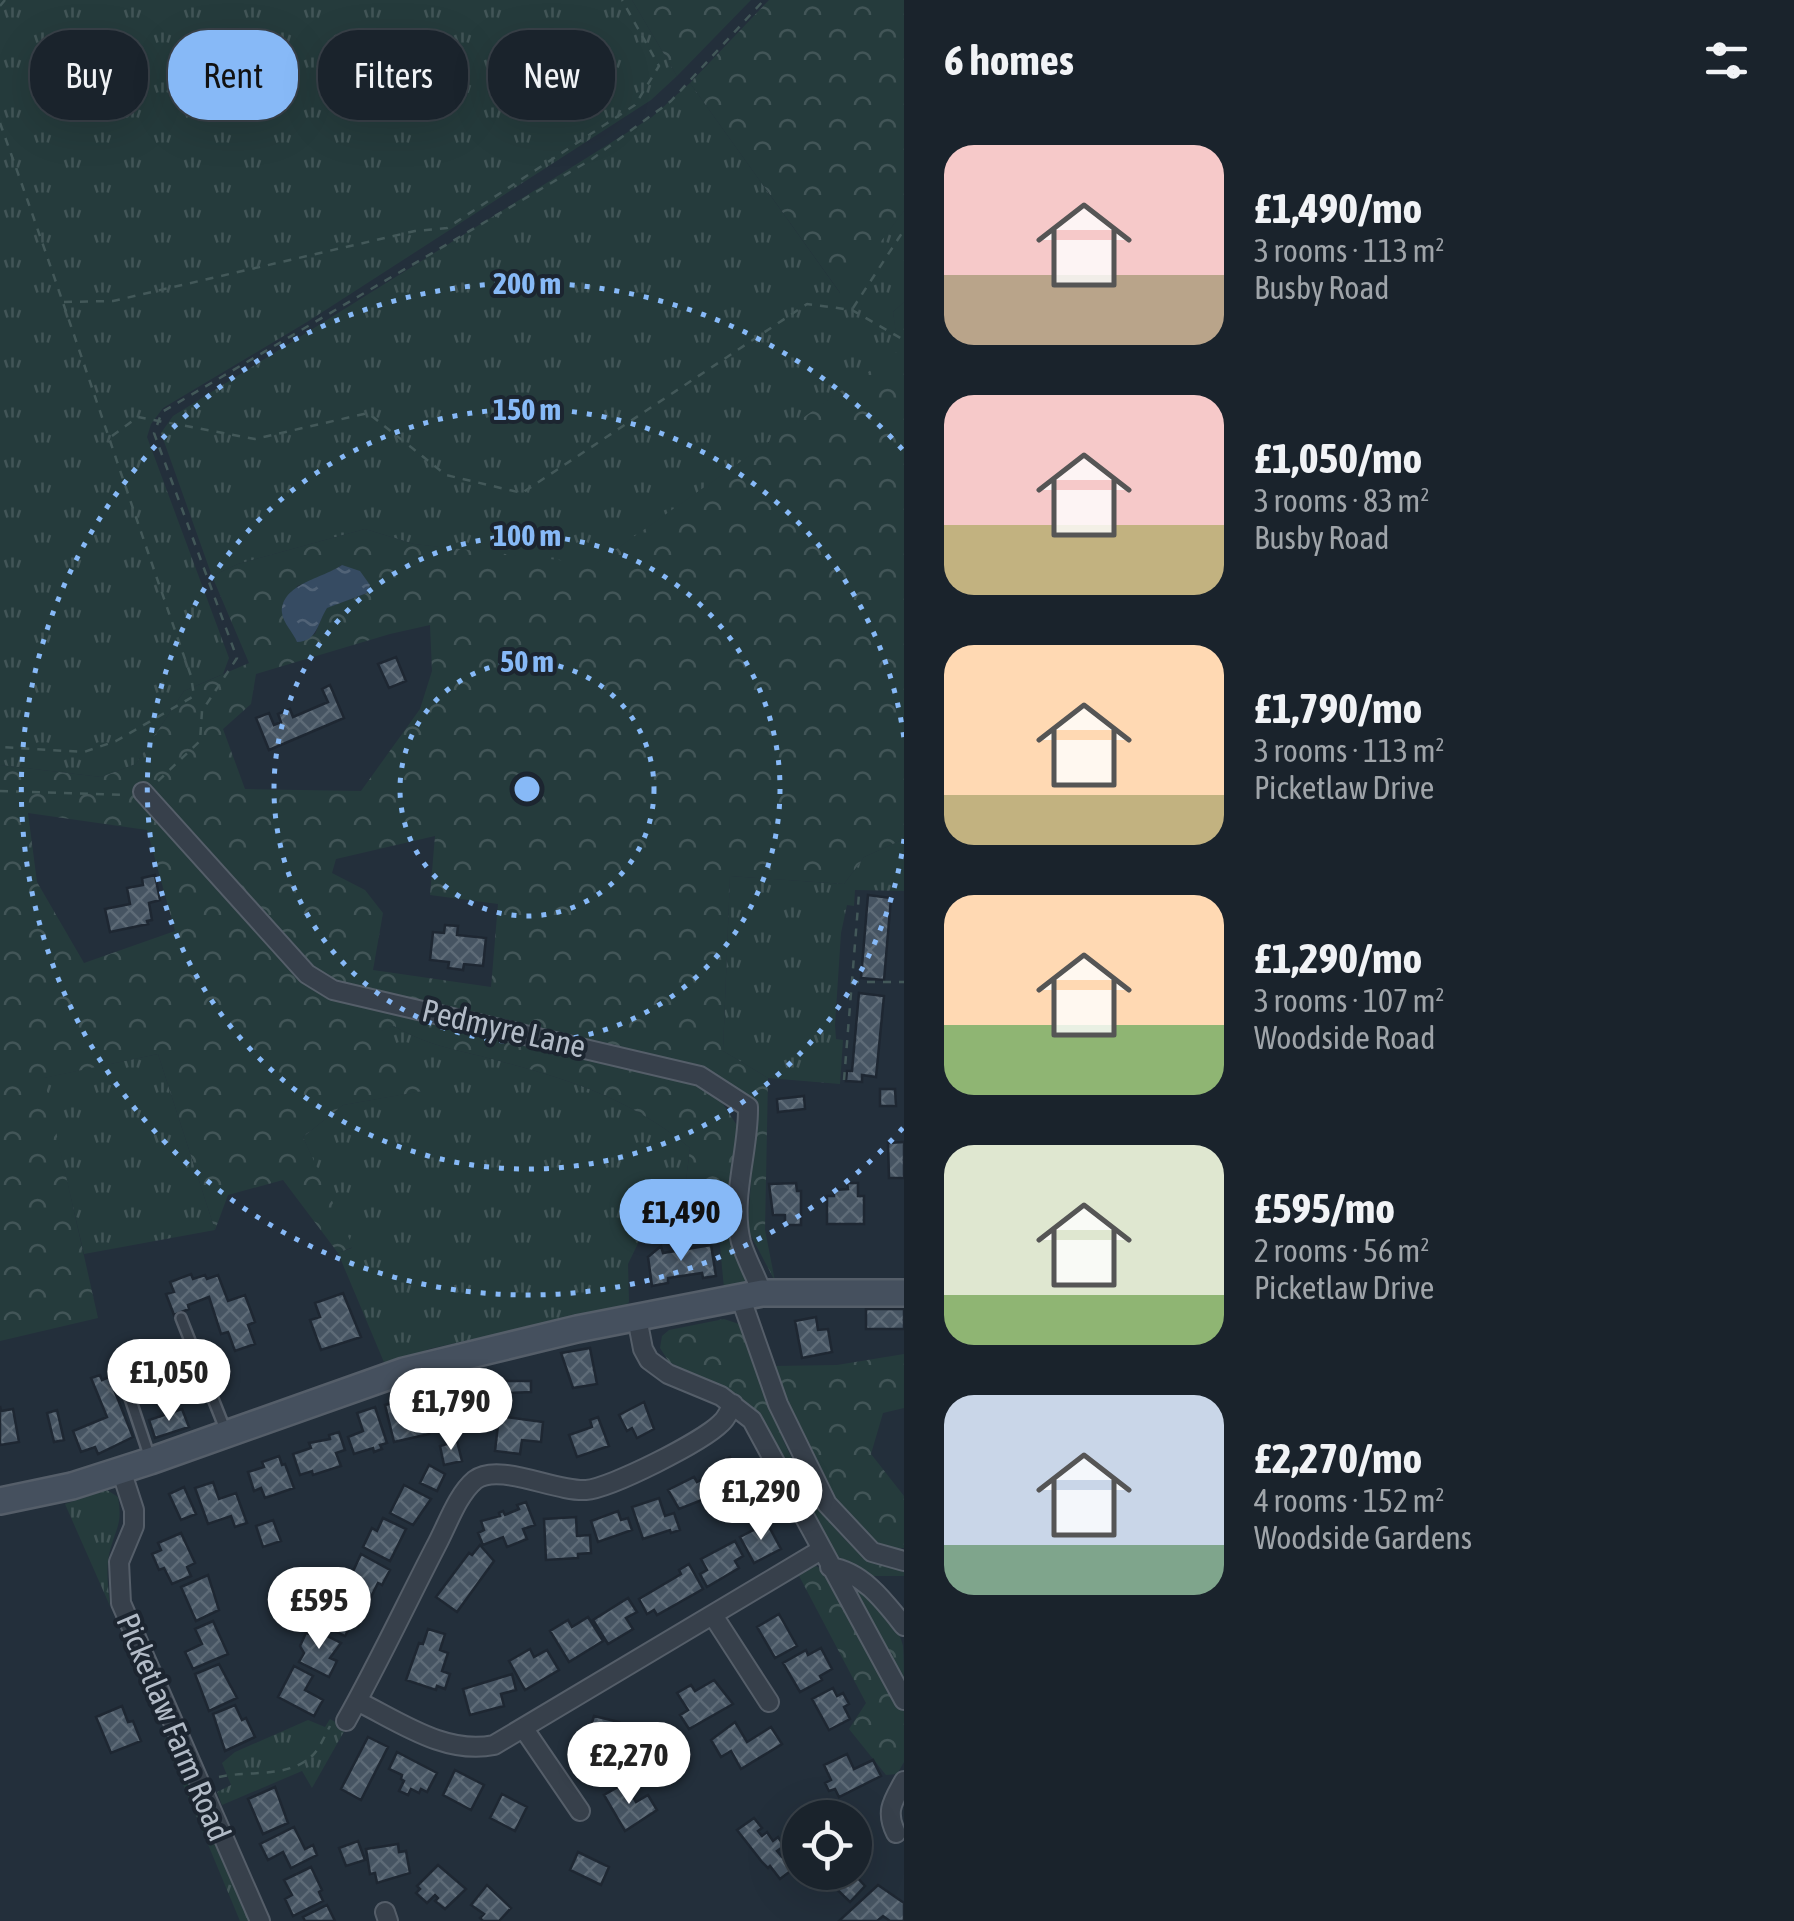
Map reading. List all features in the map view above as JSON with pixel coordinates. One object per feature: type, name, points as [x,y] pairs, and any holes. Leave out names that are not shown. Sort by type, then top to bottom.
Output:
[{"type":"main road","points":[[0,1500],[72,1486],[404,1372],[577,1329],[751,1295],[904,1293]]},
{"type":"street","name":"Pedmyre Lane","points":[[143,792],[307,974],[333,990],[700,1076],[748,1107],[739,1192],[740,1239],[751,1295]]},
{"type":"street","points":[[751,1295],[778,1404],[827,1504],[872,1552],[904,1561]]},
{"type":"street","points":[[638,1318],[643,1349],[649,1360],[668,1374],[732,1404],[752,1420],[904,1700]]},
{"type":"street","points":[[346,1721],[451,1517],[476,1480],[486,1474],[501,1474],[586,1490],[634,1472],[699,1438],[725,1420],[732,1404]]},
{"type":"street","name":"Picketlaw Farm Road","points":[[121,1470],[134,1510],[134,1526],[120,1562],[120,1603],[260,1921]]},
{"type":"street","points":[[357,1701],[446,1744],[481,1748],[494,1745],[714,1617],[826,1558]]},
{"type":"street","points":[[826,1558],[879,1594],[904,1626]]},
{"type":"street","points":[[714,1617],[768,1702]]},
{"type":"street","points":[[524,1729],[580,1811]]},
{"type":"street","points":[[896,1833],[889,1809],[904,1781]]},
{"type":"lane","points":[[181,1318],[226,1432]]},
{"type":"lane","points":[[125,1384],[150,1461]]},
{"type":"path","points":[[0,6],[5,0]]},
{"type":"path","points":[[64,302],[112,301],[415,231],[447,228],[635,105],[660,66],[622,0]]},
{"type":"path","points":[[0,790],[120,795],[143,792],[177,766],[200,741],[202,711],[237,658],[154,432],[162,412],[592,159],[670,101],[764,0]]},
{"type":"path","points":[[0,123],[191,676],[194,696],[116,741],[84,752],[0,746]]},
{"type":"path","points":[[852,310],[904,230]]},
{"type":"path","points":[[112,436],[138,417],[255,439],[368,413],[446,475],[522,492],[807,304],[852,310],[904,340]]},
{"type":"path","points":[[844,1080],[858,894]]},
{"type":"path","points":[[851,982],[904,982]]},
{"type":"path","points":[[199,1786],[220,1776],[294,1767],[314,1754],[334,1719],[346,1721]]},
{"type":"green space","points":[[0,0],[632,0],[677,76],[651,100],[307,322],[163,408],[151,424],[147,437],[229,658],[223,674],[184,691],[136,764],[101,777],[0,765]]},
{"type":"green space","points":[[632,0],[751,0],[677,76]]},
{"type":"green space","points":[[769,0],[904,0],[904,211],[841,294],[690,83]]},
{"type":"green space","points":[[690,83],[840,293],[904,211],[904,302],[893,312],[899,351],[594,565],[414,544],[365,529],[238,564],[212,576],[161,433],[173,416],[652,117]]},
{"type":"green space","points":[[904,302],[904,839],[864,857],[844,884],[730,876],[723,1051],[768,1078],[765,1230],[775,1281],[748,1230],[755,1112],[707,1086],[742,1133],[750,1285],[724,1288],[717,1215],[684,1197],[690,1148],[646,1117],[601,1094],[529,1069],[434,1044],[394,1026],[381,1031],[423,1091],[343,1105],[303,1137],[353,1247],[338,1253],[283,1180],[228,1195],[215,1230],[158,1054],[44,1078],[98,1318],[0,1341],[0,765],[101,777],[136,764],[184,691],[249,663],[212,576],[238,564],[365,529],[414,544],[595,564],[898,351],[893,312]],"holes":[[[342,565],[367,593],[326,608],[315,634],[297,642],[293,632],[297,586]],[[430,625],[432,671],[420,709],[361,791],[245,789],[223,729],[251,704],[256,674]],[[28,813],[147,830],[175,931],[84,963],[37,882]],[[435,836],[430,895],[498,904],[491,987],[373,970],[383,913],[365,890],[332,873],[336,859]]]},
{"type":"green space","points":[[904,839],[904,891],[855,890],[854,906],[847,905],[841,933],[835,1025],[836,1039],[843,1040],[840,1084],[768,1078],[723,1051],[730,876],[844,884],[864,857]]},
{"type":"green space","points":[[394,1026],[434,1044],[529,1069],[601,1094],[646,1117],[690,1148],[684,1197],[704,1208],[643,1233],[628,1264],[626,1305],[429,1349],[386,1367],[338,1253],[352,1248],[303,1137],[343,1105],[422,1091],[380,1031]]},
{"type":"green space","points":[[158,1054],[215,1230],[84,1254],[43,1078]]},
{"type":"green space","points":[[724,1319],[739,1324],[788,1451],[824,1514],[844,1539],[867,1557],[904,1567],[904,1576],[874,1576],[835,1555],[749,1407],[729,1391],[669,1362],[660,1348],[662,1336],[669,1330]]},
{"type":"green space","points":[[904,1354],[904,1408],[883,1413],[871,1454],[904,1496],[904,1548],[883,1546],[841,1508],[790,1415],[773,1366],[837,1365]]},
{"type":"green space","points":[[107,1490],[118,1497],[120,1512],[108,1561],[110,1606],[65,1504]]},
{"type":"green space","points":[[814,1565],[825,1571],[904,1712],[904,1762],[897,1774],[886,1775],[849,1729],[866,1703],[797,1572]]},
{"type":"green space","points":[[850,1582],[882,1610],[900,1636],[904,1688]]},
{"type":"green space","points":[[330,1719],[346,1728],[312,1788],[302,1771],[222,1805],[217,1792],[231,1785],[222,1763],[235,1752],[308,1720],[325,1727]]},
{"type":"green space","points":[[170,1738],[252,1921],[240,1921],[164,1739]]},
{"type":"water","points":[[342,565],[360,571],[370,585],[367,593],[327,608],[313,635],[297,642],[283,617],[283,603],[295,588]]},
{"type":"building","points":[[396,657],[406,681],[389,688],[378,664]]},
{"type":"building","points":[[330,685],[344,718],[269,750],[256,718],[269,713],[274,725],[281,722],[278,714],[290,709],[293,717],[328,702],[322,689]]},
{"type":"building","points":[[155,875],[160,900],[149,903],[152,920],[110,932],[105,909],[130,904],[127,888],[143,885],[142,878]]},
{"type":"building","points":[[868,895],[891,898],[884,980],[861,978]]},
{"type":"building","points":[[445,925],[458,926],[457,935],[486,938],[483,966],[464,964],[463,970],[448,968],[449,962],[430,960],[433,932],[444,933]]},
{"type":"building","points":[[859,993],[884,996],[876,1077],[862,1075],[862,1082],[846,1081],[847,1071],[852,1071]]},
{"type":"building","points":[[880,1089],[895,1089],[896,1106],[880,1106]]},
{"type":"building","points":[[804,1096],[805,1109],[778,1112],[777,1099]]},
{"type":"building","points":[[904,1142],[904,1178],[889,1178],[888,1143]]},
{"type":"building","points":[[796,1183],[797,1191],[801,1191],[801,1225],[785,1225],[785,1215],[773,1215],[769,1184]]},
{"type":"building","points":[[847,1183],[858,1183],[858,1196],[864,1196],[864,1224],[827,1224],[827,1196],[834,1196],[834,1190],[848,1189]]},
{"type":"building","points":[[711,1245],[716,1276],[703,1278],[702,1273],[668,1278],[668,1283],[652,1286],[648,1257],[661,1246],[663,1253]]},
{"type":"building","points":[[191,1274],[193,1279],[218,1275],[228,1301],[245,1295],[255,1322],[248,1325],[255,1344],[235,1351],[228,1332],[221,1334],[209,1297],[174,1315],[166,1294],[174,1292],[170,1282]]},
{"type":"building","points":[[343,1293],[361,1337],[321,1350],[310,1320],[320,1317],[315,1303]]},
{"type":"building","points":[[866,1309],[904,1309],[904,1329],[866,1329]]},
{"type":"building","points":[[816,1317],[818,1330],[828,1329],[832,1352],[802,1358],[795,1321]]},
{"type":"building","points":[[590,1348],[597,1384],[573,1388],[561,1353]]},
{"type":"building","points":[[100,1375],[102,1380],[109,1377],[133,1437],[98,1454],[95,1447],[81,1452],[73,1431],[107,1417],[91,1378]]},
{"type":"building","points":[[505,1381],[531,1381],[531,1392],[505,1393]]},
{"type":"building","points":[[463,1386],[465,1392],[473,1390],[479,1419],[449,1426],[446,1417],[438,1419],[433,1399],[448,1396],[446,1390]]},
{"type":"building","points":[[403,1400],[407,1417],[424,1413],[429,1434],[394,1442],[385,1405]]},
{"type":"building","points":[[644,1402],[654,1429],[637,1438],[632,1428],[627,1431],[619,1415]]},
{"type":"building","points":[[0,1406],[1,1411],[13,1409],[19,1442],[0,1445]]},
{"type":"building","points":[[375,1407],[387,1443],[374,1452],[373,1448],[354,1454],[348,1437],[363,1431],[357,1413]]},
{"type":"building","points":[[182,1409],[189,1427],[155,1438],[149,1420]]},
{"type":"building","points":[[57,1410],[64,1440],[54,1442],[47,1413]]},
{"type":"building","points":[[499,1416],[543,1422],[541,1442],[522,1440],[520,1454],[495,1451]]},
{"type":"building","points":[[598,1417],[609,1446],[577,1457],[569,1435],[592,1427],[590,1420]]},
{"type":"building","points":[[339,1432],[345,1450],[336,1453],[341,1466],[300,1475],[293,1454],[311,1448],[309,1443],[330,1439],[329,1435]]},
{"type":"building","points":[[457,1441],[462,1461],[444,1465],[440,1446]]},
{"type":"building","points":[[279,1456],[294,1488],[265,1498],[261,1488],[254,1491],[248,1472]]},
{"type":"building","points":[[730,1457],[740,1476],[731,1481],[736,1489],[715,1500],[704,1478],[715,1473],[712,1467]]},
{"type":"building","points":[[429,1465],[445,1474],[437,1491],[420,1483]]},
{"type":"building","points":[[694,1477],[697,1482],[703,1479],[712,1496],[679,1509],[668,1490]]},
{"type":"building","points":[[213,1482],[219,1499],[236,1493],[247,1523],[235,1527],[231,1516],[208,1524],[195,1488]]},
{"type":"building","points":[[404,1485],[431,1499],[413,1525],[390,1513]]},
{"type":"building","points":[[184,1487],[196,1514],[181,1520],[169,1494]]},
{"type":"building","points":[[659,1498],[665,1516],[674,1513],[680,1530],[643,1539],[632,1507]]},
{"type":"building","points":[[526,1502],[535,1525],[523,1529],[527,1539],[507,1547],[503,1537],[483,1545],[478,1533],[484,1530],[481,1521],[500,1516],[503,1511],[505,1515]]},
{"type":"building","points":[[618,1511],[621,1520],[628,1518],[632,1530],[598,1542],[591,1521]]},
{"type":"building","points":[[576,1517],[577,1536],[590,1535],[591,1553],[546,1560],[544,1519]]},
{"type":"building","points":[[383,1518],[406,1529],[390,1561],[363,1547],[372,1528],[377,1531]]},
{"type":"building","points":[[273,1520],[281,1541],[263,1547],[256,1526]]},
{"type":"building","points":[[767,1523],[781,1549],[754,1563],[740,1537]]},
{"type":"building","points":[[181,1533],[195,1563],[187,1567],[191,1576],[172,1584],[164,1568],[159,1570],[152,1554],[161,1550],[158,1543]]},
{"type":"building","points":[[735,1541],[743,1556],[735,1561],[739,1568],[707,1587],[700,1574],[707,1570],[701,1559]]},
{"type":"building","points":[[480,1545],[494,1561],[457,1612],[436,1597],[469,1553],[472,1555]]},
{"type":"building","points":[[361,1554],[390,1570],[369,1601],[345,1589]]},
{"type":"building","points":[[689,1564],[703,1589],[657,1615],[654,1610],[647,1614],[639,1599],[681,1574],[679,1570]]},
{"type":"building","points":[[208,1575],[219,1610],[196,1621],[181,1587]]},
{"type":"building","points":[[335,1593],[367,1609],[358,1626],[347,1621],[351,1625],[345,1636],[315,1621],[328,1597],[332,1599]]},
{"type":"building","points":[[628,1598],[637,1612],[626,1618],[633,1629],[608,1644],[593,1620]]},
{"type":"building","points":[[779,1614],[797,1646],[775,1658],[757,1627]]},
{"type":"building","points":[[588,1617],[603,1641],[569,1662],[550,1631],[568,1620],[572,1627]]},
{"type":"building","points":[[213,1621],[228,1654],[193,1669],[185,1652],[202,1644],[195,1629]]},
{"type":"building","points":[[313,1629],[341,1643],[330,1658],[337,1661],[329,1677],[299,1662],[304,1653],[300,1646],[306,1633]]},
{"type":"building","points":[[428,1629],[445,1634],[440,1650],[448,1653],[442,1671],[450,1674],[445,1689],[406,1680]]},
{"type":"building","points":[[821,1648],[832,1669],[820,1676],[822,1680],[800,1692],[783,1663],[806,1650],[808,1655]]},
{"type":"building","points":[[530,1649],[534,1657],[547,1650],[559,1670],[525,1690],[509,1661]]},
{"type":"building","points":[[219,1664],[237,1698],[209,1711],[195,1674]]},
{"type":"building","points":[[294,1666],[313,1676],[305,1690],[323,1700],[314,1716],[278,1697]]},
{"type":"building","points":[[512,1674],[516,1690],[501,1694],[504,1706],[470,1715],[463,1689]]},
{"type":"building","points":[[714,1680],[733,1704],[689,1729],[680,1715],[688,1710],[677,1693],[691,1685],[695,1691]]},
{"type":"building","points":[[833,1688],[837,1696],[843,1693],[850,1719],[829,1730],[812,1699]]},
{"type":"building","points":[[235,1705],[255,1737],[225,1751],[213,1714]]},
{"type":"building","points":[[122,1706],[141,1741],[111,1753],[96,1717]]},
{"type":"building","points":[[594,1716],[619,1722],[614,1742],[622,1744],[616,1766],[609,1764],[607,1771],[583,1765],[581,1757]]},
{"type":"building","points":[[735,1722],[747,1742],[771,1727],[782,1744],[741,1769],[731,1751],[721,1757],[711,1740]]},
{"type":"building","points":[[368,1737],[388,1747],[361,1800],[341,1789]]},
{"type":"building","points":[[397,1752],[437,1773],[427,1792],[411,1789],[408,1795],[399,1791],[404,1781],[402,1775],[389,1769]]},
{"type":"building","points":[[847,1754],[854,1769],[873,1760],[881,1776],[839,1797],[825,1783],[831,1780],[824,1765]]},
{"type":"building","points":[[455,1770],[484,1785],[471,1810],[443,1795]]},
{"type":"building","points":[[625,1783],[636,1802],[648,1795],[657,1810],[625,1831],[604,1795]]},
{"type":"building","points":[[275,1787],[288,1823],[263,1834],[248,1799]]},
{"type":"building","points":[[502,1794],[527,1807],[515,1831],[490,1818]]},
{"type":"building","points":[[754,1818],[762,1828],[758,1831],[762,1836],[767,1832],[773,1841],[778,1837],[782,1843],[777,1851],[782,1857],[782,1877],[762,1862],[737,1830]]},
{"type":"building","points":[[294,1827],[305,1849],[313,1845],[317,1855],[291,1868],[283,1852],[268,1860],[260,1844]]},
{"type":"building","points":[[358,1841],[365,1860],[346,1866],[339,1848]]},
{"type":"building","points":[[398,1844],[399,1852],[406,1851],[410,1873],[377,1883],[375,1873],[370,1874],[366,1849]]},
{"type":"building","points":[[578,1852],[609,1867],[601,1885],[570,1870]]},
{"type":"building","points":[[438,1865],[466,1889],[445,1909],[435,1901],[435,1895],[427,1903],[416,1893],[420,1889],[417,1886]]},
{"type":"building","points":[[311,1867],[323,1901],[293,1916],[285,1899],[292,1895],[284,1880]]},
{"type":"building","points":[[487,1885],[511,1908],[499,1921],[483,1921],[480,1918],[484,1914],[471,1905]]},
{"type":"building","points":[[878,1885],[904,1903],[904,1921],[890,1921],[883,1916],[877,1921],[839,1921]]},
{"type":"building","points":[[838,1890],[861,1890],[850,1902]]},
{"type":"building","points":[[327,1905],[335,1921],[305,1921],[303,1917]]}]
